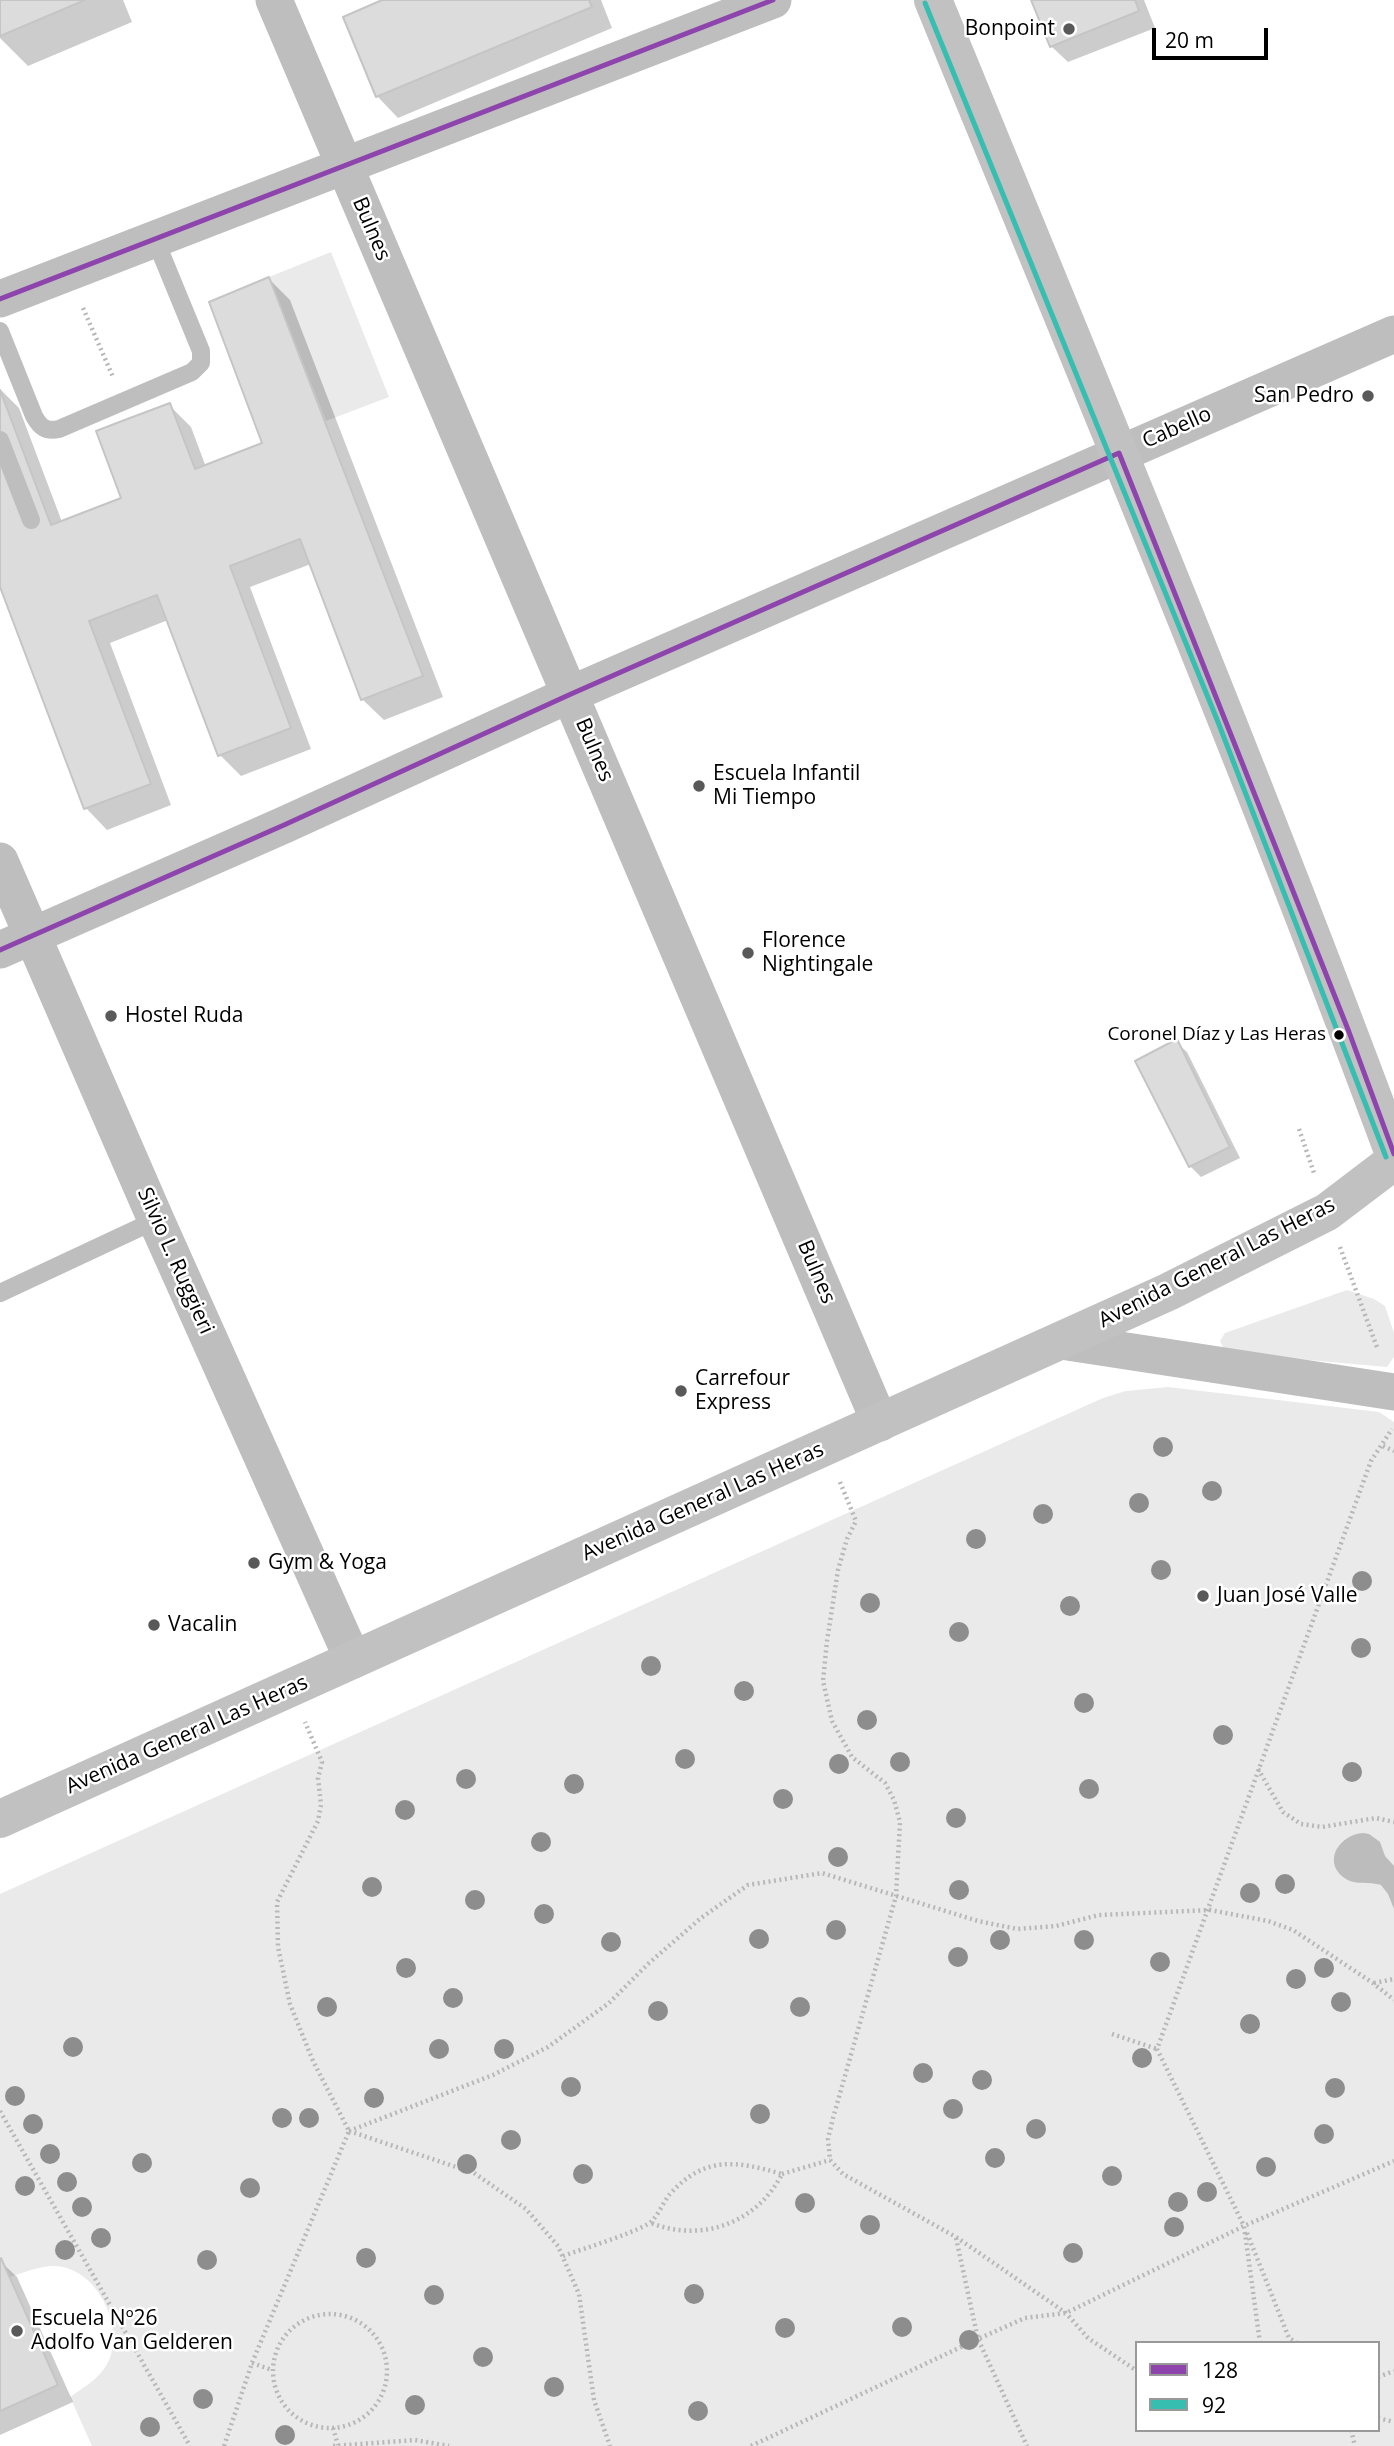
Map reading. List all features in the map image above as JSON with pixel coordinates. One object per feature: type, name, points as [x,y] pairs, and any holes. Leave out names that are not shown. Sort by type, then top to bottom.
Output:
[{"type":"main road","points":[[933,0],[1119,453],[1349,1032],[1394,1154]]},
{"type":"main road","name":"Avenida General Las Heras","points":[[0,1819],[1168,1292],[1327,1212],[1394,1161]]},
{"type":"street","name":"Bulnes","points":[[274,0],[880,1423]]},
{"type":"street","points":[[0,299],[773,0]]},
{"type":"street","name":"Cabello","points":[[0,950],[284,825],[571,694],[1394,334]]},
{"type":"street","name":"Silvio L. Ruggieri","points":[[0,861],[156,1220],[353,1660]]},
{"type":"street","points":[[1061,1341],[1393,1403]]},
{"type":"lane","points":[[0,331],[40,426],[49,430],[58,429],[187,375],[201,363],[199,347],[155,239]]},
{"type":"lane","points":[[0,440],[31,520]]},
{"type":"lane","points":[[0,1293],[156,1220]]},
{"type":"path","points":[[86,315],[123,402]]},
{"type":"path","points":[[1157,2049],[1210,1910],[1258,1769],[1371,1461],[1382,1446],[1393,1403],[1380,1356],[1299,1129]]},
{"type":"path","points":[[1382,1446],[1394,1451]]},
{"type":"path","points":[[825,1447],[856,1521],[847,1539],[838,1570],[823,1681],[832,1721],[852,1756],[885,1783],[894,1800],[900,1822],[895,1896],[832,2118],[828,2139],[830,2160],[843,2174],[956,2237],[1066,2312],[1088,2338],[1135,2370]]},
{"type":"path","points":[[290,1688],[322,1762],[318,1778],[321,1805],[318,1821],[277,1902],[278,1947],[290,2004],[313,2061],[349,2131],[474,2173],[526,2209],[558,2246],[579,2294],[594,2400],[610,2446]]},
{"type":"path","points":[[1258,1769],[1283,1812],[1301,1824],[1322,1827],[1376,1818],[1394,1822]]},
{"type":"path","points":[[224,2446],[252,2363],[349,2131],[494,2075],[548,2047],[610,2003],[649,1963],[701,1918],[748,1885],[822,1873],[978,1922],[1017,1929],[1056,1926],[1098,1915],[1210,1910],[1268,1921],[1293,1930],[1394,2000]]},
{"type":"path","points":[[1373,1983],[1394,1979]]},
{"type":"path","points":[[1112,2034],[1157,2049],[1244,2226],[1289,2338],[1294,2341]]},
{"type":"path","points":[[0,2111],[190,2446]]},
{"type":"path","points":[[563,2256],[651,2223],[671,2193],[686,2178],[705,2167],[727,2162],[748,2164],[782,2174],[830,2160]]},
{"type":"path","points":[[751,2446],[978,2339],[1025,2319],[1066,2312],[1244,2226],[1394,2161]]},
{"type":"path","points":[[651,2223],[667,2229],[684,2230],[704,2231],[724,2227],[744,2217],[760,2204],[773,2191],[782,2174]]},
{"type":"path","points":[[1244,2226],[1260,2341]]},
{"type":"path","points":[[956,2237],[978,2339],[1027,2446]]},
{"type":"path","points":[[318,2315],[337,2315],[355,2320],[370,2331],[381,2346],[386,2364],[386,2382],[379,2399],[368,2414],[351,2424],[333,2428],[315,2426],[298,2419],[284,2406],[275,2389],[272,2370],[276,2351],[285,2334],[300,2322],[318,2315]]},
{"type":"path","points":[[252,2363],[272,2370]]},
{"type":"path","points":[[333,2428],[336,2445],[415,2440],[449,2446]]},
{"type":"shaded area","points":[[331,252],[389,397],[326,421],[269,277]]},
{"type":"shaded area","points":[[1347,1290],[1374,1299],[1385,1306],[1394,1333],[1394,1357],[1387,1367],[1231,1353],[1224,1349],[1220,1341],[1225,1333]]},
{"type":"shaded area","points":[[1168,1387],[1379,1412],[1394,1422],[1394,2446],[92,2446],[70,2397],[100,2374],[111,2355],[113,2328],[104,2301],[87,2279],[76,2272],[49,2266],[10,2277],[0,2256],[0,1894],[1103,1398],[1126,1391]]},
{"type":"shaded area","points":[[1363,1833],[1380,1842],[1385,1856],[1394,1866],[1394,1909],[1381,1885],[1343,1877],[1334,1863],[1334,1856],[1341,1843],[1355,1834]]},
{"type":"building","points":[[0,0],[85,0],[0,36]]},
{"type":"building","points":[[382,0],[589,0],[592,7],[376,97],[343,17]]},
{"type":"building","name":"Bonpoint","points":[[1031,0],[1135,0],[1139,11],[1050,47]]},
{"type":"building","points":[[269,277],[423,676],[361,700],[300,539],[230,566],[291,728],[218,756],[157,595],[89,621],[151,784],[84,809],[0,587],[0,390],[51,525],[121,498],[96,431],[170,403],[195,469],[262,443],[209,302]]},
{"type":"building","points":[[1177,1039],[1230,1147],[1189,1167],[1135,1061]]},
{"type":"building","name":"Escuela Nº26 Adolfo Van Gelderen","points":[[0,2259],[58,2385],[0,2411]]},
{"type":"transit line","name":"128","points":[[0,299],[773,0]]},
{"type":"transit line","name":"92","points":[[925,3],[1218,722],[1386,1157]]},
{"type":"transit line","name":"128","points":[[0,950],[284,825],[571,694],[1119,453],[1349,1032],[1394,1154]]},
{"type":"place","name":"Bonpoint","points":[[1069,29]]},
{"type":"place","name":"San Pedro","points":[[1368,396]]},
{"type":"place","name":"Escuela Infantil Mi Tiempo","points":[[699,786]]},
{"type":"place","name":"Florence Nightingale","points":[[748,953]]},
{"type":"place","name":"Hostel Ruda","points":[[111,1016]]},
{"type":"place","name":"Coronel Díaz y Las Heras","points":[[1339,1035]]},
{"type":"place","name":"Carrefour Express","points":[[681,1391]]},
{"type":"place","name":"Gym & Yoga","points":[[254,1563]]},
{"type":"place","name":"Juan José Valle","points":[[1203,1596]]},
{"type":"place","name":"Vacalin","points":[[154,1625]]},
{"type":"place","name":"Escuela Nº26 Adolfo Van Gelderen","points":[[17,2331]]}]
